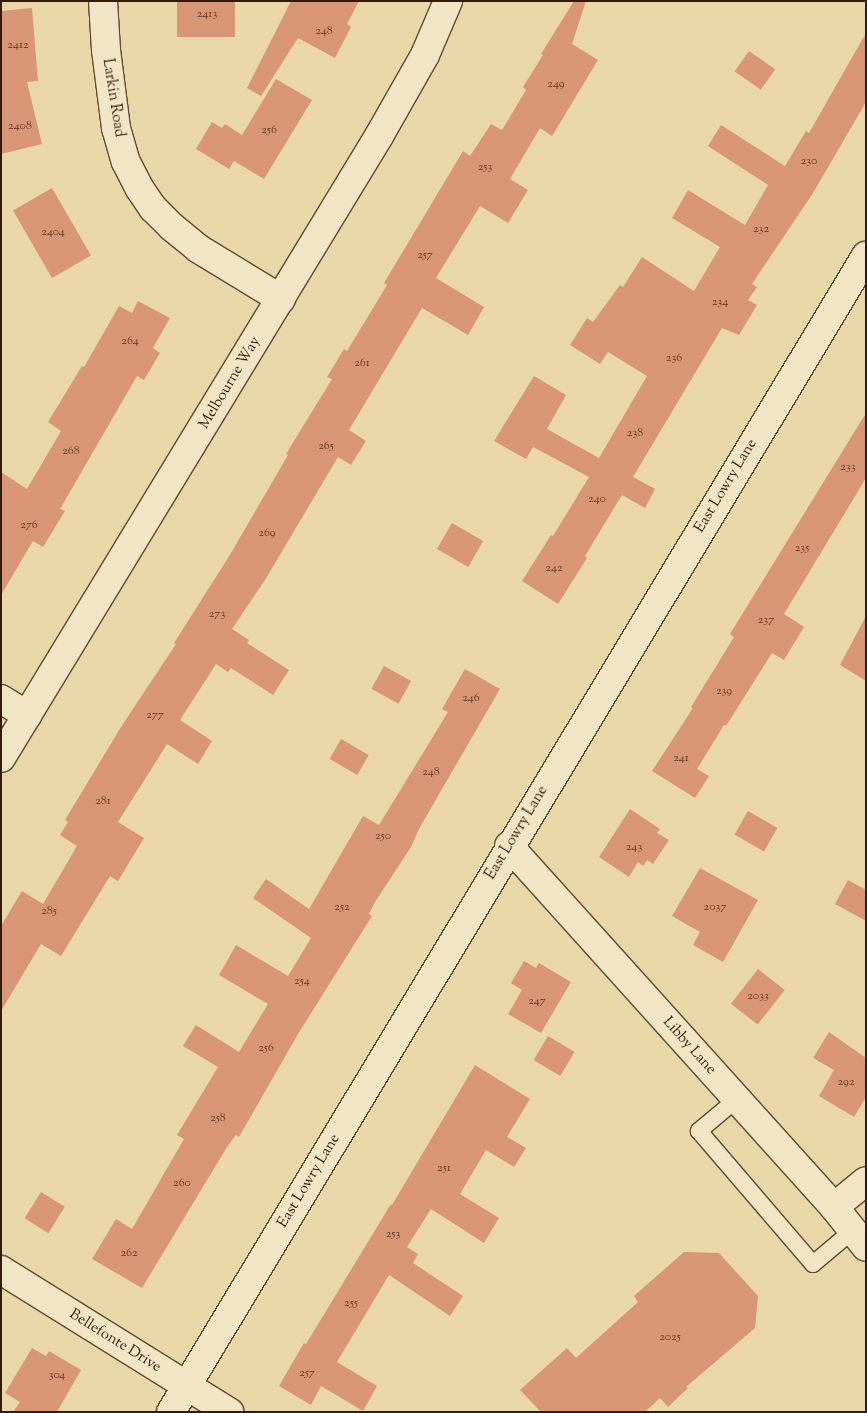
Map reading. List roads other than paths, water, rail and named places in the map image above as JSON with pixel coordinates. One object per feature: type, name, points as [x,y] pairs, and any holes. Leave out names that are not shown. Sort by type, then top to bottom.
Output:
[{"type":"street","name":"Larkin Road","points":[[103,1],[106,50],[116,128],[126,162],[140,189],[153,208],[172,227],[199,249],[281,299]]},
{"type":"street","name":"Melbourne Way","points":[[1,758],[281,299],[424,55],[448,1]]},
{"type":"street","name":"East Lowry Lane","points":[[171,1412],[509,846],[866,256]]},
{"type":"street","points":[[1,699],[27,715]]},
{"type":"street","name":"Libby Lane","points":[[509,846],[834,1207],[859,1239]]},
{"type":"street","points":[[834,1207],[866,1181]]},
{"type":"street","name":"Bellefonte Drive","points":[[1,1270],[229,1412]]},
{"type":"lane","points":[[736,1099],[700,1131],[813,1264],[859,1239]]}]
